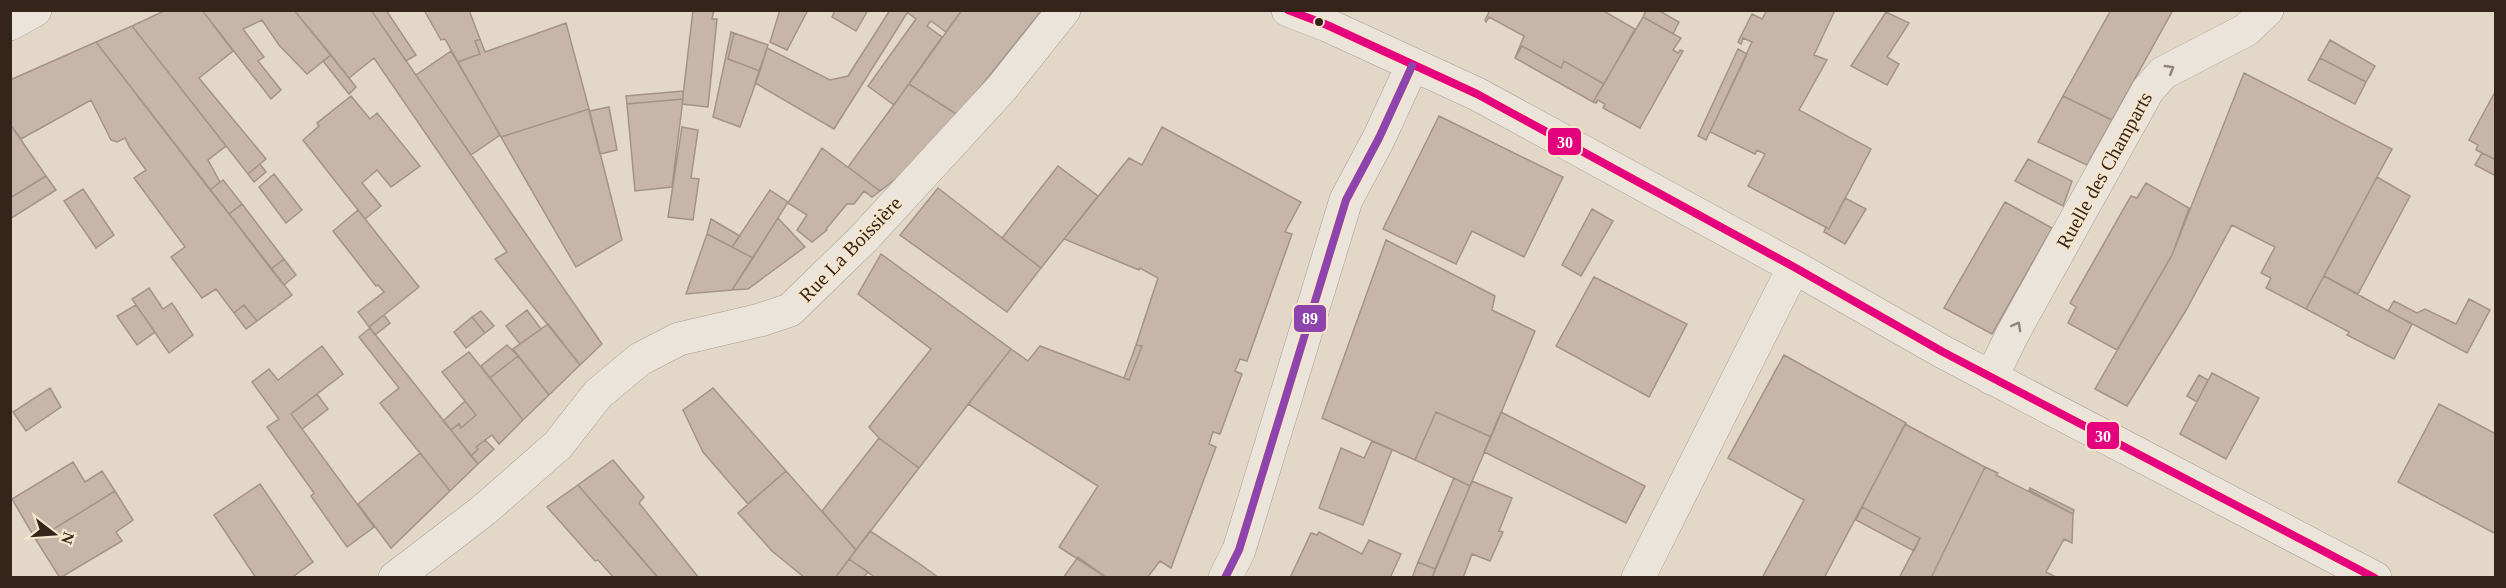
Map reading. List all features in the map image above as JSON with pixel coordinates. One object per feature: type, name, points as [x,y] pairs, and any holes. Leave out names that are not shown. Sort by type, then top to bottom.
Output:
[{"type":"street","points":[[10,24],[35,10]]},
{"type":"street","name":"Rue La Boissière","points":[[395,578],[484,510],[558,445],[598,394],[640,360],[679,339],[760,320],[790,310],[863,239],[993,97],[1064,10]]},
{"type":"street","points":[[1288,10],[1327,25],[1477,94],[1794,267],[1991,378],[2375,578]]},
{"type":"street","name":"Ruelle des Champarts","points":[[1991,378],[2148,90],[2163,73],[2246,30],[2267,10]]},
{"type":"street","points":[[1225,578],[1239,550],[1346,200],[1379,138],[1412,66]]},
{"type":"street","points":[[1638,578],[1794,267]]},
{"type":"building","points":[[166,10],[202,10],[233,51],[199,78],[266,159],[248,174],[132,26]]},
{"type":"building","points":[[202,10],[294,10],[331,55],[307,74],[279,45],[262,20],[243,29],[264,57],[258,61],[281,90],[271,99]]},
{"type":"building","points":[[294,10],[371,10],[602,344],[580,365],[495,259],[507,252],[374,58],[349,78]]},
{"type":"building","points":[[371,10],[386,10],[416,55],[406,61]]},
{"type":"building","points":[[424,10],[469,10],[480,39],[475,41],[480,54],[458,62],[445,39],[441,40]]},
{"type":"building","points":[[693,10],[714,10],[712,19],[717,19],[708,107],[682,104]]},
{"type":"building","points":[[780,10],[808,10],[787,50],[770,42]]},
{"type":"building","points":[[835,10],[868,10],[856,31],[832,17]]},
{"type":"building","points":[[890,10],[909,10],[834,129],[755,83],[767,48],[830,80],[848,76]]},
{"type":"building","points":[[909,10],[962,10],[946,32],[931,21],[927,26],[942,37],[894,105],[868,86],[916,19],[908,13]]},
{"type":"building","points":[[962,10],[1042,10],[958,115],[909,84]]},
{"type":"building","points":[[1490,10],[1602,10],[1635,29],[1604,84],[1564,61],[1561,68],[1522,46],[1515,58],[1524,36],[1489,17],[1486,22]]},
{"type":"building","points":[[1646,10],[1658,10],[1679,22],[1673,34],[1643,17]]},
{"type":"building","points":[[1767,10],[1835,10],[1814,55],[1827,60],[1799,110],[1871,149],[1829,229],[1748,186],[1765,154],[1757,150],[1755,154],[1710,132],[1752,42],[1743,38],[1741,44],[1738,42],[1752,14],[1762,19]]},
{"type":"building","points":[[2111,10],[2173,10],[2112,120],[2063,96]]},
{"type":"building","points":[[1886,12],[1909,23],[1887,57],[1899,64],[1887,85],[1851,66]]},
{"type":"building","points":[[1643,17],[1681,38],[1673,50],[1678,53],[1680,50],[1683,51],[1640,128],[1603,108],[1605,104],[1598,100],[1596,103],[1593,102]]},
{"type":"building","points":[[566,23],[589,109],[501,137],[458,62],[480,54],[475,41],[480,39],[485,52]]},
{"type":"building","points":[[132,26],[226,146],[208,160],[220,182],[210,190],[96,42]]},
{"type":"building","points":[[731,32],[734,33],[728,59],[760,71],[740,127],[713,117]]},
{"type":"building","points":[[734,33],[768,45],[760,71],[728,59]]},
{"type":"building","points":[[2330,40],[2375,66],[2366,82],[2320,58]]},
{"type":"building","points":[[96,42],[292,295],[257,321],[244,305],[234,313],[216,289],[202,298],[171,257],[185,247],[134,178],[146,170],[125,138],[117,142],[111,140],[91,100],[21,139],[10,124],[10,80]]},
{"type":"building","points":[[1522,46],[1561,68],[1564,61],[1604,84],[1593,102],[1515,58]]},
{"type":"building","points":[[1738,49],[1747,54],[1706,140],[1698,136]]},
{"type":"building","points":[[451,51],[500,135],[471,155],[416,75]]},
{"type":"building","points":[[331,55],[356,87],[349,94],[323,61]]},
{"type":"building","points":[[2320,58],[2366,82],[2355,104],[2308,80]]},
{"type":"building","points":[[2244,73],[2392,149],[2306,309],[2266,288],[2271,278],[2261,273],[2275,247],[2232,225],[2185,312],[2127,406],[2095,389],[2172,255]]},
{"type":"building","points":[[909,84],[958,115],[923,158],[880,191],[848,167]]},
{"type":"building","points":[[2496,90],[2496,160],[2476,150],[2478,145],[2469,140]]},
{"type":"building","points":[[683,91],[683,99],[627,104],[626,96]]},
{"type":"building","points":[[351,96],[370,119],[377,113],[420,166],[391,187],[377,170],[362,183],[381,206],[365,219],[303,140],[319,126],[317,123]]},
{"type":"building","points":[[2063,96],[2112,120],[2087,165],[2038,142]]},
{"type":"building","points":[[683,99],[672,187],[635,191],[627,104]]},
{"type":"building","points":[[609,107],[617,150],[600,154],[589,111]]},
{"type":"building","points":[[589,109],[622,240],[576,267],[501,137]]},
{"type":"building","points":[[1439,116],[1563,177],[1524,257],[1472,231],[1456,264],[1383,229]]},
{"type":"building","points":[[10,124],[46,176],[10,198]]},
{"type":"building","points":[[682,127],[698,130],[691,178],[699,179],[693,220],[668,217]]},
{"type":"building","points":[[1162,127],[1301,202],[1285,232],[1292,234],[1247,361],[1240,359],[1235,371],[1242,374],[1220,434],[1213,432],[1209,444],[1216,447],[1171,568],[1160,561],[1147,578],[1107,578],[1059,547],[1098,486],[968,404],[1011,349],[1028,361],[1040,346],[1129,380],[1142,346],[1136,345],[1158,278],[1140,268],[1139,270],[1064,239],[1129,158],[1142,165]]},
{"type":"building","points":[[822,148],[880,191],[872,197],[864,191],[854,204],[847,204],[827,230],[812,242],[797,230],[807,215],[788,203]]},
{"type":"building","points":[[2482,153],[2496,160],[2496,176],[2475,165]]},
{"type":"building","points":[[2028,159],[2072,181],[2063,206],[2015,181]]},
{"type":"building","points":[[260,164],[266,172],[254,182],[248,174]]},
{"type":"building","points":[[1058,166],[1098,196],[1041,268],[1002,238]]},
{"type":"building","points":[[274,174],[302,210],[286,223],[259,187]]},
{"type":"building","points":[[46,176],[56,190],[10,219],[10,198]]},
{"type":"building","points":[[2377,177],[2410,196],[2358,294],[2324,276]]},
{"type":"building","points":[[223,180],[242,204],[229,214],[210,190]]},
{"type":"building","points":[[2146,183],[2189,208],[2172,255],[2117,350],[2068,323],[2076,307],[2070,303],[2131,196],[2137,198]]},
{"type":"building","points":[[938,188],[1041,268],[1007,312],[900,235]]},
{"type":"building","points":[[83,189],[114,235],[96,248],[64,201]]},
{"type":"building","points":[[770,190],[788,202],[753,258],[732,247]]},
{"type":"building","points":[[1845,198],[1866,209],[1845,244],[1824,232],[1826,227],[1829,229]]},
{"type":"building","points":[[2005,202],[2052,228],[1992,334],[1944,308]]},
{"type":"building","points":[[242,204],[284,259],[271,269],[229,214]]},
{"type":"building","points":[[1592,209],[1613,221],[1581,276],[1562,265]]},
{"type":"building","points":[[358,210],[419,287],[369,327],[358,312],[384,292],[378,285],[376,286],[333,231]]},
{"type":"building","points":[[778,218],[805,247],[748,289],[732,290]]},
{"type":"building","points":[[711,219],[740,236],[732,247],[707,234]]},
{"type":"building","points":[[707,234],[753,258],[732,290],[686,294]]},
{"type":"building","points":[[1386,240],[1495,296],[1492,310],[1535,331],[1491,437],[1436,412],[1415,460],[1322,418]]},
{"type":"building","points":[[881,254],[1011,349],[919,468],[879,438],[869,427],[931,349],[858,294]]},
{"type":"building","points":[[284,259],[296,275],[284,285],[271,269]]},
{"type":"building","points":[[2324,276],[2412,324],[2394,359],[2347,335],[2349,332],[2306,309]]},
{"type":"building","points":[[1594,277],[1687,324],[1649,397],[1556,346]]},
{"type":"building","points":[[149,288],[163,309],[172,303],[193,335],[169,353],[132,299]]},
{"type":"building","points":[[2469,299],[2490,310],[2467,353],[2388,311],[2394,301],[2417,313],[2425,309],[2456,324]]},
{"type":"building","points":[[136,305],[155,332],[137,345],[117,316]]},
{"type":"building","points":[[244,305],[257,321],[246,329],[234,313]]},
{"type":"building","points":[[527,310],[541,329],[520,344],[506,326]]},
{"type":"building","points":[[481,311],[494,326],[485,333],[472,317]]},
{"type":"building","points":[[384,315],[390,323],[375,335],[369,327]]},
{"type":"building","points":[[472,317],[485,333],[466,348],[454,332]]},
{"type":"building","points":[[548,324],[580,365],[549,395],[513,349]]},
{"type":"building","points":[[370,328],[478,464],[450,491],[380,403],[399,388],[359,337]]},
{"type":"building","points":[[507,345],[518,356],[490,378],[481,366]]},
{"type":"building","points":[[1136,345],[1142,346],[1129,380],[1124,378]]},
{"type":"building","points":[[322,346],[343,374],[291,414],[374,527],[347,547],[311,496],[314,493],[267,427],[279,419],[252,382],[269,369],[278,380]]},
{"type":"building","points":[[469,352],[523,420],[499,444],[492,435],[476,447],[478,449],[471,456],[451,430],[459,424],[461,428],[476,415],[442,372]]},
{"type":"building","points":[[1784,355],[1906,423],[1824,578],[1762,578],[1804,500],[1728,458]]},
{"type":"building","points":[[518,356],[549,395],[523,420],[490,378]]},
{"type":"building","points":[[2212,373],[2259,398],[2226,459],[2180,434]]},
{"type":"building","points":[[2199,375],[2208,380],[2197,402],[2187,396]]},
{"type":"building","points":[[50,388],[61,407],[26,431],[13,412]]},
{"type":"building","points":[[713,388],[786,471],[748,504],[703,452],[683,410]]},
{"type":"building","points":[[317,394],[328,409],[302,429],[291,414]]},
{"type":"building","points":[[465,401],[476,415],[461,428],[459,424],[451,430],[443,421]]},
{"type":"building","points":[[2439,404],[2496,434],[2496,534],[2398,482]]},
{"type":"building","points":[[1436,412],[1491,437],[1470,486],[1415,460]]},
{"type":"building","points":[[1501,412],[1645,486],[1626,523],[1484,452]]},
{"type":"building","points":[[1905,424],[1985,467],[1931,578],[1899,578],[1920,538],[1862,507]]},
{"type":"building","points":[[879,438],[919,468],[856,550],[822,511]]},
{"type":"building","points":[[485,440],[494,449],[478,464],[471,456],[478,449],[476,447]]},
{"type":"building","points":[[1372,441],[1392,450],[1363,525],[1319,508],[1341,448],[1364,458]]},
{"type":"building","points":[[420,453],[450,491],[391,548],[358,504]]},
{"type":"building","points":[[613,460],[644,497],[639,503],[699,578],[658,578],[578,485]]},
{"type":"building","points":[[73,462],[85,482],[102,471],[115,491],[36,540],[12,499]]},
{"type":"building","points":[[1985,467],[1998,473],[1996,475],[2073,514],[2072,543],[2064,539],[2046,572],[2054,576],[2053,578],[1931,578]]},
{"type":"building","points":[[786,471],[856,550],[835,578],[805,578],[772,551],[738,513]]},
{"type":"building","points":[[1454,478],[1470,486],[1435,569],[1418,562]]},
{"type":"building","points":[[1472,481],[1512,498],[1499,531],[1503,532],[1490,561],[1472,554],[1463,578],[1432,578]]},
{"type":"building","points":[[260,484],[313,562],[291,578],[256,578],[214,515]]},
{"type":"building","points":[[578,485],[657,576],[656,578],[614,578],[598,560],[595,561],[547,507]]},
{"type":"building","points":[[2030,488],[2074,510],[2073,514],[2029,490]]},
{"type":"building","points":[[115,491],[133,520],[116,532],[122,541],[60,578],[36,540]]},
{"type":"building","points":[[1862,507],[1920,538],[1914,551],[1856,520]]},
{"type":"building","points":[[870,531],[939,578],[876,578],[849,559]]},
{"type":"building","points":[[1319,532],[1362,554],[1369,540],[1401,554],[1390,578],[1290,578],[1311,533],[1317,535]]},
{"type":"building","points":[[1078,557],[1107,578],[1063,578]]},
{"type":"building","points":[[849,559],[868,572],[863,578],[835,578]]},
{"type":"building","points":[[1418,562],[1435,569],[1432,578],[1412,578]]},
{"type":"transit line","name":"30","points":[[1288,10],[1327,25],[1477,94],[1794,267],[1943,352],[2375,578]]},
{"type":"transit line","name":"89","points":[[1225,578],[1239,550],[1346,200],[1379,138],[1412,66]]}]
